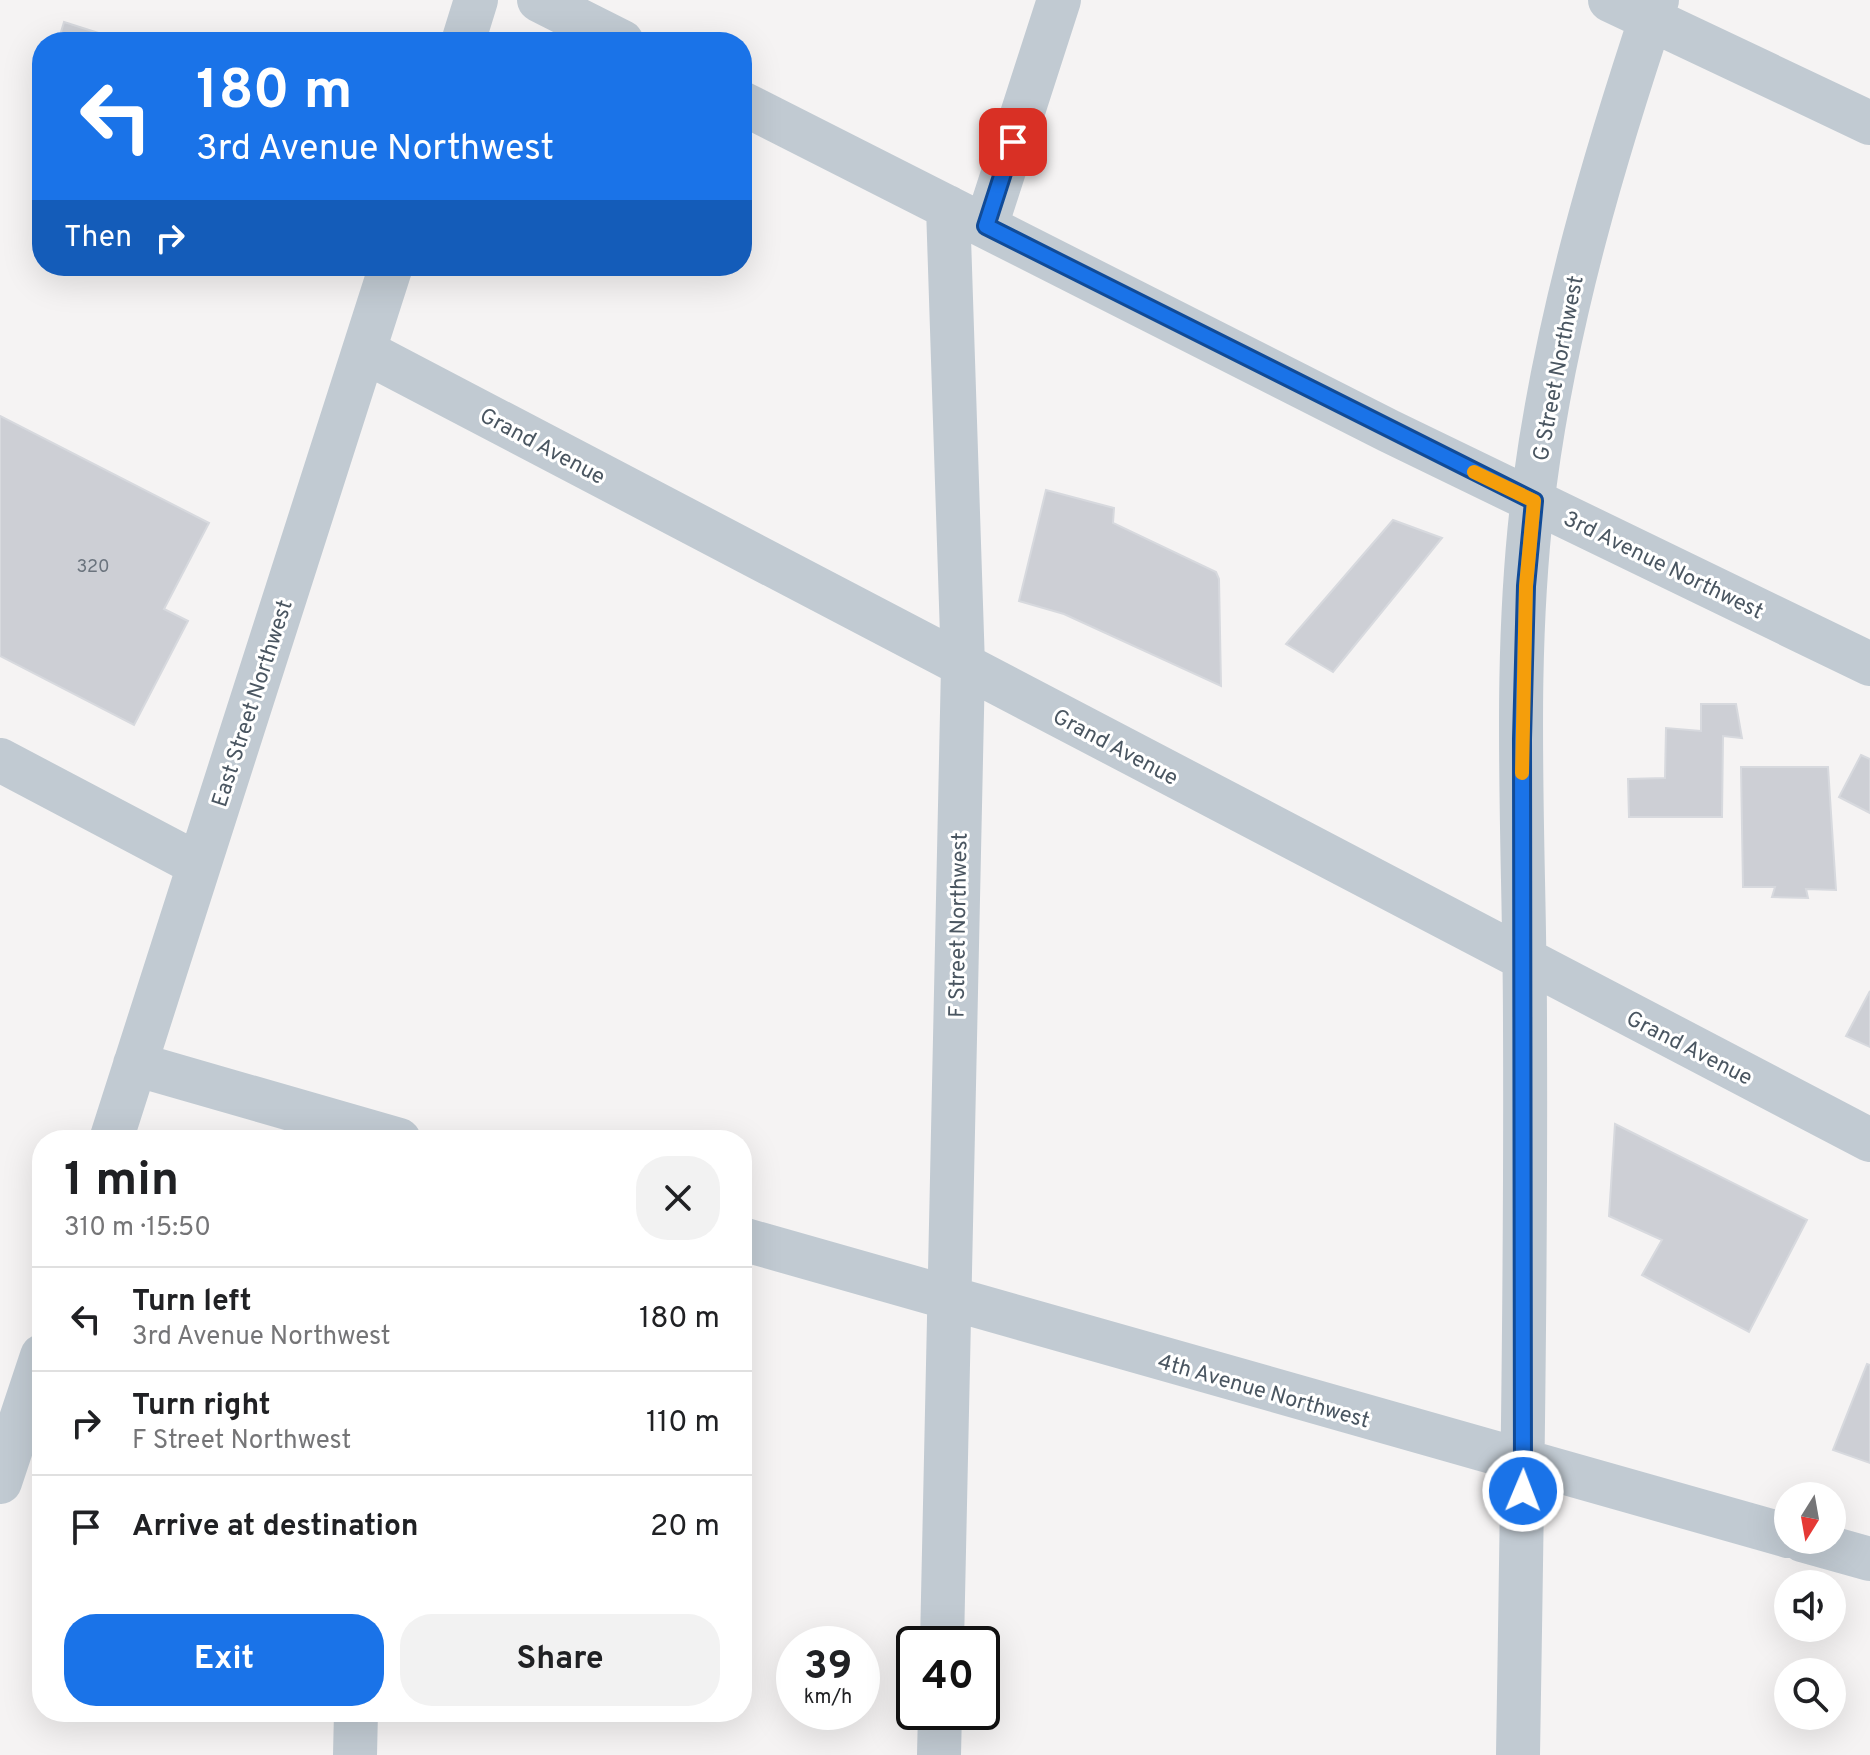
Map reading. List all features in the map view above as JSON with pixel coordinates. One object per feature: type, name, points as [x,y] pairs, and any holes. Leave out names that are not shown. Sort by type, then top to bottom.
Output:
[{"type":"street","points":[[466,32],[476,0]]},
{"type":"street","points":[[539,0],[602,32]]},
{"type":"street","points":[[986,226],[1059,0]]},
{"type":"street","points":[[1610,0],[1654,10],[1870,123]]},
{"type":"street","name":"G Street Northwest","points":[[1518,1755],[1523,1462],[1522,739],[1526,586],[1534,501],[1562,323],[1616,122],[1654,10]]},
{"type":"street","points":[[752,108],[948,207]]},
{"type":"street","name":"3rd Avenue Northwest","points":[[948,207],[1534,501],[1870,664]]},
{"type":"street","name":"F Street Northwest","points":[[942,1626],[963,666],[948,207]]},
{"type":"street","name":"East Street Northwest","points":[[114,1130],[388,276]]},
{"type":"street","name":"Grand Avenue","points":[[364,351],[1870,1140]]},
{"type":"street","points":[[0,760],[199,865]]},
{"type":"street","points":[[135,1064],[354,1130]]},
{"type":"street","name":"4th Avenue Northwest","points":[[752,1242],[1774,1532]]},
{"type":"street","points":[[0,1482],[32,1386]]},
{"type":"street","points":[[1846,1552],[1870,1559]]},
{"type":"street","points":[[355,1755],[356,1722]]},
{"type":"street","points":[[939,1755],[940,1730]]},
{"type":"building","points":[[64,22],[95,32],[61,32]]},
{"type":"building","points":[[0,416],[209,523],[164,609],[188,621],[134,725],[0,656]]},
{"type":"building","points":[[1046,490],[1114,508],[1113,523],[1216,572],[1219,579],[1221,686],[1064,614],[1019,601]]},
{"type":"building","points":[[1393,520],[1442,538],[1333,672],[1286,644]]},
{"type":"building","points":[[1701,704],[1736,704],[1742,738],[1723,736],[1722,817],[1629,817],[1628,779],[1665,778],[1666,728],[1701,731]]},
{"type":"building","points":[[1861,755],[1870,759],[1870,813],[1839,797]]},
{"type":"building","points":[[1741,767],[1828,767],[1836,890],[1806,889],[1808,898],[1772,897],[1775,887],[1743,887]]},
{"type":"building","points":[[1870,991],[1870,1047],[1846,1036]]},
{"type":"building","points":[[1615,1124],[1807,1220],[1749,1332],[1642,1275],[1662,1240],[1609,1216]]},
{"type":"building","points":[[1867,1364],[1870,1365],[1870,1463],[1833,1450]]},
{"type":"slow traffic","points":[[1474,472],[1534,501],[1526,586],[1522,773]]},
{"type":"route","points":[[1013,142],[986,226],[1389,431],[1534,501],[1526,586],[1522,739],[1525,1019],[1523,1491]]}]
